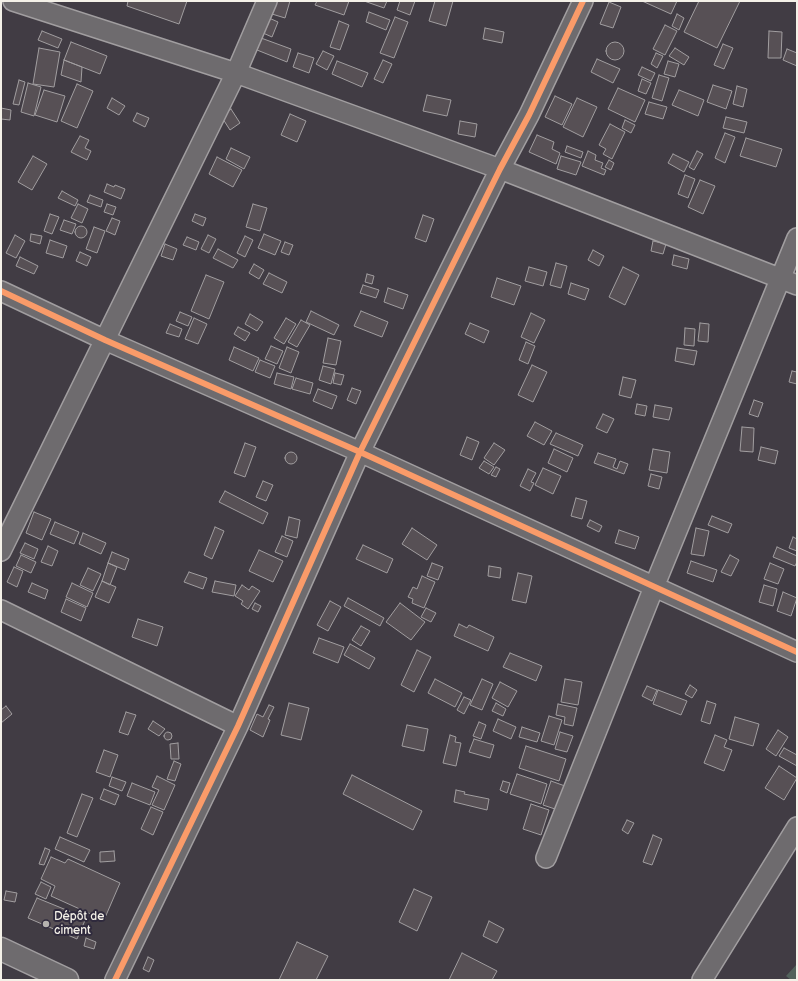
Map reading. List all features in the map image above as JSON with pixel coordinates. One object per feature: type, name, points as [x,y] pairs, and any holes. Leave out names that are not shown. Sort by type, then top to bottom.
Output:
[{"type":"main road","points":[[1,949],[67,980]]},
{"type":"street","points":[[13,1],[236,74],[500,169],[789,282]]},
{"type":"street","points":[[1,552],[236,74],[267,1]]},
{"type":"street","points":[[115,980],[238,726],[360,452],[500,169],[529,115],[583,1]]},
{"type":"street","points":[[546,858],[654,587],[789,282],[797,238]]},
{"type":"street","points":[[1,291],[105,340],[360,452],[797,652]]},
{"type":"street","points":[[1,610],[238,726]]},
{"type":"street","points":[[702,980],[797,827]]},
{"type":"shaded area","points":[[797,964],[797,980],[791,980],[786,976]]},
{"type":"building","points":[[128,1],[187,1],[179,24],[127,6]]},
{"type":"building","points":[[277,1],[290,1],[285,18],[272,14]]},
{"type":"building","points":[[317,1],[349,1],[344,15],[315,5]]},
{"type":"building","points":[[364,1],[387,1],[384,8]]},
{"type":"building","points":[[400,1],[415,1],[410,15],[397,10]]},
{"type":"building","points":[[435,1],[453,1],[446,26],[429,21]]},
{"type":"building","points":[[642,1],[677,1],[671,14]]},
{"type":"building","points":[[699,1],[740,1],[717,48],[684,32]]},
{"type":"building","points":[[609,2],[621,7],[613,28],[600,24]]},
{"type":"building","points":[[369,12],[390,20],[386,30],[366,22]]},
{"type":"building","points":[[677,14],[684,18],[679,30],[672,26]]},
{"type":"building","points":[[395,17],[408,22],[394,58],[380,53]]},
{"type":"building","points":[[269,18],[278,22],[272,37],[263,33]]},
{"type":"building","points":[[339,21],[349,25],[340,50],[330,47]]},
{"type":"building","points":[[665,25],[677,31],[665,55],[653,49]]},
{"type":"building","points":[[485,28],[504,32],[502,43],[483,39]]},
{"type":"building","points":[[42,31],[62,39],[58,48],[38,40]]},
{"type":"building","points":[[769,31],[782,32],[781,58],[768,58]]},
{"type":"building","points":[[261,38],[291,49],[287,62],[257,50]]},
{"type":"building","points":[[71,42],[107,56],[100,74],[64,60]]},
{"type":"building","points":[[615,42],[621,45],[624,51],[621,57],[615,60],[609,57],[606,51],[609,45]]},
{"type":"building","points":[[723,44],[733,48],[724,69],[714,65]]},
{"type":"building","points":[[39,48],[60,52],[54,87],[33,84]]},
{"type":"building","points":[[675,48],[689,57],[684,65],[669,56]]},
{"type":"building","points":[[787,49],[797,53],[797,66],[783,60]]},
{"type":"building","points":[[323,51],[334,56],[327,70],[316,64]]},
{"type":"building","points":[[298,53],[314,58],[309,73],[293,67]]},
{"type":"building","points":[[656,53],[663,56],[657,68],[651,64]]},
{"type":"building","points":[[597,59],[620,69],[613,83],[591,72]]},
{"type":"building","points":[[64,60],[82,67],[81,82],[61,75]]},
{"type":"building","points":[[383,60],[392,64],[383,83],[374,79]]},
{"type":"building","points":[[337,61],[368,73],[362,87],[332,74]]},
{"type":"building","points":[[668,61],[679,64],[675,77],[664,74]]},
{"type":"building","points":[[642,67],[655,73],[651,81],[638,75]]},
{"type":"building","points":[[659,75],[669,78],[662,101],[652,98]]},
{"type":"building","points":[[642,79],[651,83],[646,94],[638,91]]},
{"type":"building","points":[[19,80],[25,82],[19,105],[13,104]]},
{"type":"building","points":[[28,83],[41,87],[34,116],[21,112]]},
{"type":"building","points":[[77,84],[93,91],[77,128],[61,121]]},
{"type":"building","points":[[713,85],[732,91],[726,109],[707,102]]},
{"type":"building","points":[[737,86],[747,89],[743,107],[733,104]]},
{"type":"building","points":[[618,88],[645,100],[635,122],[608,109]]},
{"type":"building","points":[[44,90],[65,96],[57,122],[35,115]]},
{"type":"building","points":[[679,90],[704,100],[698,116],[672,105]]},
{"type":"building","points":[[427,95],[451,100],[447,116],[423,111]]},
{"type":"building","points":[[555,96],[572,104],[562,125],[545,117]]},
{"type":"building","points":[[112,98],[125,106],[119,115],[107,108]]},
{"type":"building","points":[[577,98],[597,107],[583,137],[563,127]]},
{"type":"building","points":[[649,102],[667,107],[663,119],[645,114]]},
{"type":"building","points":[[1,108],[11,110],[10,120],[1,119]]},
{"type":"building","points":[[231,109],[240,123],[230,130],[221,116]]},
{"type":"building","points":[[137,113],[149,118],[145,127],[133,121]]},
{"type":"building","points":[[290,114],[306,121],[297,142],[281,135]]},
{"type":"building","points":[[726,117],[747,122],[744,133],[723,128]]},
{"type":"building","points":[[625,120],[635,125],[631,133],[622,128]]},
{"type":"building","points":[[460,121],[477,124],[475,137],[458,134]]},
{"type":"building","points":[[610,124],[625,132],[612,159],[603,154],[606,149],[599,145]]},
{"type":"building","points":[[725,133],[735,137],[725,163],[715,158]]},
{"type":"building","points":[[537,135],[554,142],[552,149],[560,153],[556,164],[529,152]]},
{"type":"building","points":[[80,136],[89,140],[85,148],[91,151],[87,160],[71,152]]},
{"type":"building","points":[[746,138],[782,149],[776,167],[740,156]]},
{"type":"building","points":[[567,146],[583,152],[581,158],[565,152]]},
{"type":"building","points":[[231,148],[250,157],[244,169],[226,159]]},
{"type":"building","points":[[588,151],[596,155],[595,160],[603,163],[601,168],[606,170],[604,175],[582,166]]},
{"type":"building","points":[[697,151],[703,154],[694,170],[689,167]]},
{"type":"building","points":[[673,154],[689,162],[684,172],[668,163]]},
{"type":"building","points":[[33,156],[47,164],[32,190],[18,182]]},
{"type":"building","points":[[561,156],[581,162],[576,175],[557,169]]},
{"type":"building","points":[[217,157],[242,170],[233,187],[209,174]]},
{"type":"building","points":[[609,160],[614,163],[611,170],[605,167]]},
{"type":"building","points":[[685,175],[695,179],[688,198],[678,194]]},
{"type":"building","points":[[700,180],[715,186],[703,214],[688,207]]},
{"type":"building","points":[[107,184],[125,189],[121,199],[104,192]]},
{"type":"building","points":[[62,191],[78,200],[75,206],[58,198]]},
{"type":"building","points":[[90,195],[103,200],[101,207],[87,202]]},
{"type":"building","points":[[78,204],[88,209],[82,223],[71,218]]},
{"type":"building","points":[[107,204],[116,207],[113,215],[104,212]]},
{"type":"building","points":[[253,204],[267,208],[260,231],[246,227]]},
{"type":"building","points":[[50,214],[59,217],[52,234],[44,231]]},
{"type":"building","points":[[195,214],[206,218],[203,226],[192,221]]},
{"type":"building","points":[[423,215],[434,219],[426,242],[415,238]]},
{"type":"building","points":[[112,218],[120,221],[115,235],[106,231]]},
{"type":"building","points":[[64,220],[76,224],[72,234],[60,230]]},
{"type":"building","points":[[79,226],[83,226],[87,232],[83,238],[79,238],[75,234],[75,230]]},
{"type":"building","points":[[94,227],[105,231],[97,253],[86,249]]},
{"type":"building","points":[[31,234],[42,236],[40,244],[30,241]]},
{"type":"building","points":[[264,234],[281,241],[275,255],[258,248]]},
{"type":"building","points":[[15,235],[25,241],[16,258],[6,253]]},
{"type":"building","points":[[208,235],[216,239],[209,253],[201,249]]},
{"type":"building","points":[[245,236],[253,240],[245,257],[237,253]]},
{"type":"building","points":[[187,237],[199,242],[196,250],[183,245]]},
{"type":"building","points":[[50,240],[67,246],[63,258],[46,253]]},
{"type":"building","points":[[653,241],[666,244],[663,254],[651,251]]},
{"type":"building","points":[[285,242],[293,245],[289,255],[281,252]]},
{"type":"building","points":[[165,244],[177,249],[173,260],[161,256]]},
{"type":"building","points":[[218,249],[238,260],[233,268],[213,258]]},
{"type":"building","points":[[593,250],[604,256],[599,266],[588,260]]},
{"type":"building","points":[[80,252],[91,257],[87,266],[76,261]]},
{"type":"building","points":[[674,255],[689,259],[687,269],[672,265]]},
{"type":"building","points":[[20,257],[38,266],[34,274],[16,266]]},
{"type":"building","points":[[556,263],[567,266],[561,288],[550,285]]},
{"type":"building","points":[[254,264],[264,270],[259,279],[249,273]]},
{"type":"building","points":[[529,267],[547,272],[543,286],[525,281]]},
{"type":"building","points":[[623,267],[639,275],[625,305],[609,297]]},
{"type":"building","points":[[269,273],[287,282],[282,293],[263,284]]},
{"type":"building","points":[[367,274],[374,276],[372,284],[365,282]]},
{"type":"building","points":[[206,275],[224,282],[209,319],[191,311]]},
{"type":"building","points":[[497,278],[521,286],[514,305],[491,297]]},
{"type":"building","points":[[571,283],[589,289],[585,300],[568,294]]},
{"type":"building","points":[[363,285],[379,290],[376,298],[360,293]]},
{"type":"building","points":[[388,288],[408,295],[403,309],[384,302]]},
{"type":"building","points":[[311,311],[339,325],[334,335],[306,322]]},
{"type":"building","points":[[361,311],[388,322],[382,337],[354,326]]},
{"type":"building","points":[[180,312],[192,317],[188,326],[176,321]]},
{"type":"building","points":[[531,313],[545,320],[534,343],[521,337]]},
{"type":"building","points":[[250,314],[263,322],[257,331],[245,324]]},
{"type":"building","points":[[194,318],[207,324],[198,344],[185,339]]},
{"type":"building","points":[[286,318],[296,324],[284,344],[274,338]]},
{"type":"building","points":[[301,320],[310,325],[297,347],[288,342]]},
{"type":"building","points":[[470,323],[489,331],[484,343],[465,334]]},
{"type":"building","points":[[700,323],[709,324],[708,342],[698,341]]},
{"type":"building","points":[[170,324],[182,329],[179,337],[166,333]]},
{"type":"building","points":[[238,327],[250,333],[245,341],[234,334]]},
{"type":"building","points":[[685,328],[695,329],[694,346],[684,345]]},
{"type":"building","points":[[328,338],[341,341],[336,365],[323,363]]},
{"type":"building","points":[[526,342],[535,346],[528,364],[519,360]]},
{"type":"building","points":[[271,346],[283,351],[277,364],[265,359]]},
{"type":"building","points":[[234,347],[259,358],[253,371],[229,360]]},
{"type":"building","points":[[287,347],[299,352],[291,373],[279,368]]},
{"type":"building","points":[[677,348],[697,351],[694,365],[675,361]]},
{"type":"building","points":[[260,360],[275,366],[270,378],[255,372]]},
{"type":"building","points":[[532,365],[547,372],[533,402],[518,395]]},
{"type":"building","points":[[323,366],[335,369],[331,384],[319,380]]},
{"type":"building","points":[[792,371],[797,372],[797,384],[789,382]]},
{"type":"building","points":[[277,373],[294,377],[291,389],[274,384]]},
{"type":"building","points":[[335,373],[344,375],[341,385],[333,383]]},
{"type":"building","points":[[623,377],[636,380],[631,398],[619,395]]},
{"type":"building","points":[[296,378],[313,383],[310,394],[292,389]]},
{"type":"building","points":[[352,388],[361,391],[356,404],[347,400]]},
{"type":"building","points":[[318,389],[337,396],[332,409],[313,401]]},
{"type":"building","points":[[754,400],[763,403],[758,417],[749,414]]},
{"type":"building","points":[[637,404],[647,406],[645,416],[635,414]]},
{"type":"building","points":[[655,405],[672,408],[669,420],[653,417]]},
{"type":"building","points":[[603,414],[614,419],[607,433],[596,428]]},
{"type":"building","points":[[535,422],[552,431],[544,445],[527,436]]},
{"type":"building","points":[[742,427],[754,428],[753,452],[740,451]]},
{"type":"building","points":[[556,433],[583,445],[578,456],[550,444]]},
{"type":"building","points":[[467,437],[479,442],[472,460],[460,455]]},
{"type":"building","points":[[245,443],[256,447],[245,477],[234,473]]},
{"type":"building","points":[[494,443],[505,450],[494,465],[484,458]]},
{"type":"building","points":[[761,447],[778,451],[775,464],[758,460]]},
{"type":"building","points":[[554,449],[573,458],[567,472],[548,463]]},
{"type":"building","points":[[653,449],[670,452],[667,473],[649,470]]},
{"type":"building","points":[[291,452],[295,454],[297,458],[295,462],[291,464],[287,462],[285,458],[287,454]]},
{"type":"building","points":[[598,453],[616,459],[613,467],[617,469],[620,461],[628,464],[624,474],[594,463]]},
{"type":"building","points":[[484,461],[494,467],[489,474],[479,468]]},
{"type":"building","points":[[496,467],[500,469],[496,477],[491,475]]},
{"type":"building","points":[[543,468],[561,476],[553,494],[535,485]]},
{"type":"building","points":[[528,469],[536,473],[531,482],[534,483],[530,491],[520,486]]},
{"type":"building","points":[[651,474],[662,477],[659,489],[648,486]]},
{"type":"building","points":[[263,481],[273,485],[266,501],[256,497]]},
{"type":"building","points":[[225,491],[268,513],[263,524],[219,502]]},
{"type":"building","points":[[576,498],[587,501],[582,519],[571,516]]},
{"type":"building","points":[[34,512],[51,519],[42,540],[26,533]]},
{"type":"building","points":[[712,516],[732,524],[728,533],[708,525]]},
{"type":"building","points":[[289,517],[300,520],[297,538],[285,535]]},
{"type":"building","points":[[590,520],[602,526],[599,532],[587,526]]},
{"type":"building","points":[[55,522],[79,532],[74,544],[50,534]]},
{"type":"building","points":[[215,527],[224,531],[212,559],[204,555]]},
{"type":"building","points":[[412,528],[437,545],[427,560],[402,544]]},
{"type":"building","points":[[696,528],[709,531],[704,556],[691,554]]},
{"type":"building","points":[[619,530],[639,537],[635,549],[615,543]]},
{"type":"building","points":[[83,533],[106,543],[101,554],[79,544]]},
{"type":"building","points":[[282,536],[293,541],[287,557],[275,552]]},
{"type":"building","points":[[793,537],[797,539],[797,551],[789,548]]},
{"type":"building","points":[[25,543],[38,549],[34,559],[20,553]]},
{"type":"building","points":[[363,545],[393,559],[387,573],[356,559]]},
{"type":"building","points":[[48,546],[58,551],[52,566],[41,562]]},
{"type":"building","points":[[777,547],[797,556],[795,566],[773,557]]},
{"type":"building","points":[[259,550],[283,561],[273,582],[249,571]]},
{"type":"building","points":[[112,552],[129,559],[125,570],[108,563]]},
{"type":"building","points":[[21,555],[36,562],[31,573],[16,566]]},
{"type":"building","points":[[730,555],[739,560],[731,576],[721,572]]},
{"type":"building","points":[[691,561],[717,570],[713,582],[687,573]]},
{"type":"building","points":[[108,563],[117,567],[110,585],[102,581]]},
{"type":"building","points":[[432,563],[443,567],[438,580],[427,576]]},
{"type":"building","points":[[770,563],[784,569],[778,584],[764,579]]},
{"type":"building","points":[[489,566],[501,568],[500,578],[488,576]]},
{"type":"building","points":[[14,567],[23,571],[17,587],[7,582]]},
{"type":"building","points":[[88,568],[101,574],[93,591],[80,585]]},
{"type":"building","points":[[189,572],[207,578],[203,589],[184,582]]},
{"type":"building","points":[[518,573],[532,576],[526,603],[512,600]]},
{"type":"building","points":[[422,576],[435,582],[424,608],[412,603],[413,599],[408,597],[413,587],[417,589]]},
{"type":"building","points":[[102,581],[116,587],[109,603],[95,597]]},
{"type":"building","points":[[215,581],[236,585],[234,596],[212,592]]},
{"type":"building","points":[[32,583],[48,590],[45,599],[28,592]]},
{"type":"building","points":[[72,583],[93,593],[87,607],[66,597]]},
{"type":"building","points":[[242,585],[249,590],[252,586],[260,591],[248,609],[241,604],[243,601],[235,596]]},
{"type":"building","points":[[764,585],[777,589],[773,606],[759,602]]},
{"type":"building","points":[[783,592],[797,598],[791,616],[777,611]]},
{"type":"building","points":[[348,598],[384,618],[380,626],[344,606]]},
{"type":"building","points":[[66,599],[86,608],[81,621],[61,612]]},
{"type":"building","points":[[330,601],[341,607],[328,631],[317,625]]},
{"type":"building","points":[[255,603],[261,606],[258,612],[252,609]]},
{"type":"building","points":[[400,603],[425,622],[411,640],[386,622]]},
{"type":"building","points":[[426,608],[436,613],[431,622],[421,617]]},
{"type":"building","points":[[138,619],[163,627],[157,646],[132,637]]},
{"type":"building","points":[[459,624],[467,628],[469,625],[494,637],[488,651],[454,636]]},
{"type":"building","points":[[361,626],[370,631],[361,646],[352,640]]},
{"type":"building","points":[[319,638],[344,647],[338,663],[313,653]]},
{"type":"building","points":[[350,644],[375,658],[369,669],[344,655]]},
{"type":"building","points":[[417,650],[431,657],[414,692],[401,685]]},
{"type":"building","points":[[510,653],[542,666],[536,681],[503,667]]},
{"type":"building","points":[[435,679],[462,693],[455,707],[428,693]]},
{"type":"building","points":[[482,679],[493,684],[482,710],[470,705]]},
{"type":"building","points":[[565,679],[582,682],[578,705],[561,702]]},
{"type":"building","points":[[500,682],[517,691],[508,707],[492,698]]},
{"type":"building","points":[[690,685],[697,690],[692,698],[685,694]]},
{"type":"building","points":[[647,686],[657,690],[652,701],[642,696]]},
{"type":"building","points":[[658,690],[687,701],[681,715],[653,704]]},
{"type":"building","points":[[464,697],[471,700],[464,714],[457,710]]},
{"type":"building","points":[[707,701],[716,704],[710,724],[701,721]]},
{"type":"building","points":[[289,703],[309,708],[301,740],[281,735]]},
{"type":"building","points":[[496,703],[506,709],[503,716],[492,711]]},
{"type":"building","points":[[558,704],[577,708],[573,726],[564,724],[565,717],[556,715]]},
{"type":"building","points":[[269,705],[274,707],[268,719],[270,720],[263,737],[250,730],[257,714],[263,717]]},
{"type":"building","points":[[6,706],[12,714],[1,723],[1,710]]},
{"type":"building","points":[[126,712],[136,715],[128,735],[119,732]]},
{"type":"building","points":[[549,716],[562,720],[554,745],[541,741]]},
{"type":"building","points":[[735,717],[759,724],[753,746],[729,739]]},
{"type":"building","points":[[498,719],[516,727],[511,739],[493,731]]},
{"type":"building","points":[[153,721],[165,729],[159,736],[148,729]]},
{"type":"building","points":[[479,722],[486,725],[481,739],[473,736]]},
{"type":"building","points":[[407,725],[428,729],[424,751],[402,746]]},
{"type":"building","points":[[522,727],[540,733],[537,742],[519,737]]},
{"type":"building","points":[[778,730],[788,737],[776,756],[766,749]]},
{"type":"building","points":[[168,732],[171,733],[171,739],[168,740],[165,739],[164,736],[165,733]]},
{"type":"building","points":[[560,732],[573,736],[567,752],[555,749]]},
{"type":"building","points":[[450,735],[456,737],[455,742],[461,743],[456,766],[443,763]]},
{"type":"building","points":[[715,735],[727,740],[724,747],[732,750],[724,771],[704,763]]},
{"type":"building","points":[[474,739],[494,745],[490,758],[469,752]]},
{"type":"building","points":[[178,743],[179,759],[171,759],[170,744]]},
{"type":"building","points":[[526,746],[566,759],[559,781],[519,768]]},
{"type":"building","points":[[784,748],[797,755],[797,766],[779,756]]},
{"type":"building","points":[[104,750],[118,755],[110,777],[96,772]]},
{"type":"building","points":[[174,761],[181,764],[175,781],[167,779]]},
{"type":"building","points":[[779,766],[797,778],[784,800],[765,788]]},
{"type":"building","points":[[517,774],[547,784],[541,804],[510,794]]},
{"type":"building","points":[[352,775],[422,811],[413,830],[343,794]]},
{"type":"building","points":[[157,776],[175,785],[164,810],[152,805],[159,790],[152,787]]},
{"type":"building","points":[[112,777],[126,782],[122,791],[109,786]]},
{"type":"building","points":[[503,781],[510,783],[507,793],[500,790]]},
{"type":"building","points":[[551,781],[565,786],[558,810],[543,805]]},
{"type":"building","points":[[132,783],[155,792],[150,805],[127,796]]},
{"type":"building","points":[[104,789],[119,795],[115,805],[100,799]]},
{"type":"building","points":[[456,790],[465,792],[464,794],[489,799],[487,810],[454,802]]},
{"type":"building","points":[[82,794],[93,798],[77,837],[67,833]]},
{"type":"building","points":[[531,804],[549,810],[541,835],[523,829]]},
{"type":"building","points":[[151,807],[163,812],[153,835],[141,829]]},
{"type":"building","points":[[627,820],[634,823],[628,834],[622,830]]},
{"type":"building","points":[[653,835],[662,839],[652,865],[643,862]]},
{"type":"building","points":[[60,837],[90,850],[84,862],[55,849]]},
{"type":"building","points":[[45,848],[50,850],[44,865],[39,864]]},
{"type":"building","points":[[114,851],[115,861],[100,862],[100,852]]},
{"type":"building","points":[[51,857],[65,863],[68,859],[120,883],[104,920],[51,896],[55,886],[41,879]]},
{"type":"building","points":[[41,882],[51,887],[46,899],[35,894]]},
{"type":"building","points":[[414,889],[432,897],[417,931],[399,922]]},
{"type":"building","points":[[6,891],[17,893],[15,902],[4,900]]},
{"type":"building","points":[[37,898],[86,918],[77,939],[28,918]]},
{"type":"building","points":[[489,921],[504,929],[497,943],[483,936]]},
{"type":"building","points":[[86,938],[96,942],[94,949],[84,946]]},
{"type":"building","points":[[297,942],[328,956],[316,980],[279,980]]},
{"type":"building","points":[[462,953],[497,971],[492,980],[449,980]]},
{"type":"building","points":[[148,957],[154,960],[149,972],[143,969]]},
{"type":"cycle path","points":[[115,980],[238,726],[360,452],[500,169],[529,115],[583,1]]},
{"type":"cycle path","points":[[1,291],[105,340],[360,452],[797,652]]},
{"type":"place","name":"Dépôt de ciment","points":[[46,924]]}]
